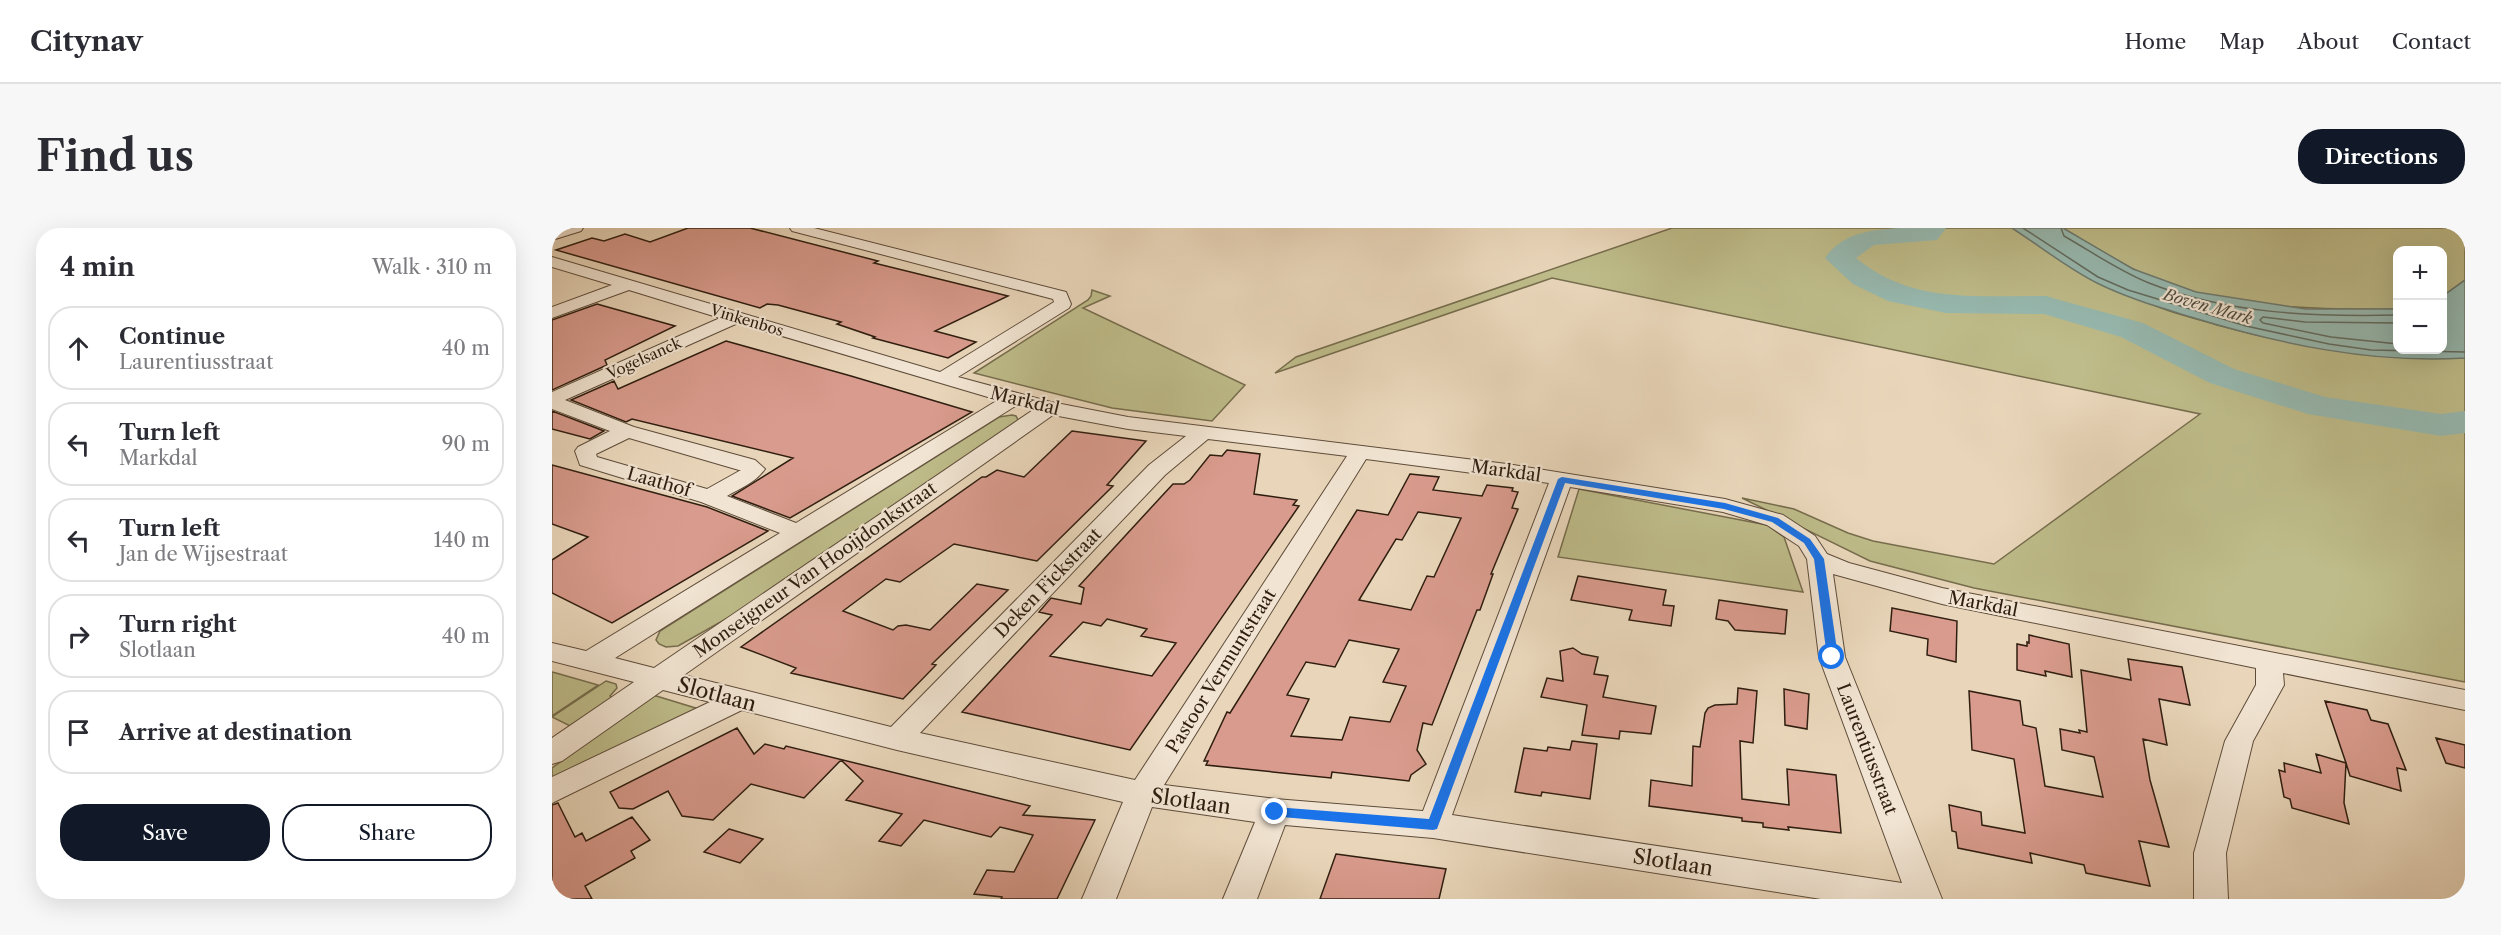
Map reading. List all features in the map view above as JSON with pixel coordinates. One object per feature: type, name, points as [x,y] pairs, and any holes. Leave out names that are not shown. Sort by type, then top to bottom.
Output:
[{"type":"street","points":[[552,236],[576,228]]},
{"type":"street","points":[[797,228],[1060,296],[1063,304],[942,379]]},
{"type":"street","name":"Vinkenbos","points":[[552,262],[942,379]]},
{"type":"street","points":[[552,297],[606,278]]},
{"type":"street","points":[[552,313],[628,285]]},
{"type":"street","name":"Vogelsanck","points":[[552,401],[737,317]]},
{"type":"street","name":"Markdal","points":[[942,379],[1049,408],[1128,423],[1508,470],[1725,506],[1775,520],[1807,541],[1819,559],[1840,568],[1942,596],[2465,700]]},
{"type":"street","name":"Monseigneur Van Hooijdonkstraat","points":[[589,662],[1014,399]]},
{"type":"street","name":"Laathof","points":[[552,401],[627,430],[754,469],[748,476],[709,497],[587,461],[585,451],[627,430]]},
{"type":"street","name":"Monseigneur Van Hooijdonkstraat","points":[[552,753],[1049,408]]},
{"type":"street","name":"Deken Fickstraat","points":[[897,739],[1157,470],[1204,432]]},
{"type":"street","name":"Pastoor Vermuntstraat","points":[[1099,899],[1142,794],[1360,452]]},
{"type":"street","points":[[1433,825],[1562,479]]},
{"type":"street","points":[[709,497],[798,532]]},
{"type":"street","name":"Laurentiusstraat","points":[[1819,559],[1832,657],[1925,899]]},
{"type":"street","name":"Slotlaan","points":[[552,652],[897,739],[1142,794],[1275,812],[1433,825],[1913,899]]},
{"type":"street","points":[[2211,899],[2210,853],[2239,741],[2270,685],[2269,661]]},
{"type":"street","points":[[552,791],[738,700]]},
{"type":"street","points":[[1240,899],[1275,812]]},
{"type":"shaded area","points":[[1672,228],[2012,228],[2064,261],[2119,290],[2171,312],[2248,333],[2309,346],[2371,354],[2465,358],[2465,682],[1974,588],[1870,561],[1742,498],[1794,509],[1848,533],[1873,541],[1994,564],[2200,414],[1552,278],[1275,373],[1296,357]]},
{"type":"shaded area","points":[[2063,228],[2465,228],[2465,280],[2447,293],[2447,246],[2393,246],[2393,309],[2302,308],[2238,301],[2177,287],[2115,260]]},
{"type":"shaded area","points":[[1092,290],[1110,296],[1083,308],[1245,385],[1212,421],[1112,408],[974,373],[1088,300]]},
{"type":"shaded area","points":[[1016,416],[1019,422],[733,615],[678,646],[666,647],[656,640],[660,631],[999,417]]},
{"type":"shaded area","points":[[1579,489],[1767,525],[1784,537],[1803,592],[1558,557]]},
{"type":"shaded area","points":[[552,672],[556,673],[598,685],[552,716]]},
{"type":"shaded area","points":[[606,681],[616,684],[617,688],[610,696],[614,699],[572,727],[552,717]]},
{"type":"shaded area","points":[[653,695],[702,710],[552,780],[552,768]]},
{"type":"water","name":"Boven Mark","points":[[2012,228],[2063,228],[2133,269],[2196,292],[2306,309],[2393,309],[2393,354],[2447,354],[2447,293],[2465,280],[2465,358],[2395,358],[2361,355],[2258,336],[2143,302],[2075,271]]},
{"type":"building","points":[[688,228],[750,228],[878,261],[874,263],[1008,296],[935,331],[976,342],[948,358],[873,338],[875,337],[837,324],[841,322],[778,305],[767,304],[760,308],[556,250],[592,238],[604,241],[625,234],[650,242]]},
{"type":"building","points":[[597,304],[675,326],[605,360],[607,365],[552,390],[552,320]]},
{"type":"building","points":[[726,341],[972,412],[790,518],[732,496],[793,458],[632,419],[626,422],[571,400],[614,381],[618,389]]},
{"type":"building","points":[[552,411],[604,431],[590,439],[552,429]]},
{"type":"building","points":[[1072,431],[1146,441],[1107,485],[1113,486],[1037,561],[954,544],[900,582],[886,579],[843,611],[893,630],[898,626],[906,625],[930,630],[977,584],[1008,590],[932,664],[936,665],[903,699],[791,673],[796,668],[741,647],[982,477],[997,470],[1024,477]]},
{"type":"building","points":[[1227,450],[1260,454],[1254,494],[1297,500],[1293,505],[1299,506],[1130,750],[962,712],[1052,615],[1039,612],[1051,598],[1081,604],[1084,588],[1079,586],[1173,484],[1184,484],[1190,480],[1210,455],[1222,456]],"holes":[[[1107,619],[1147,629],[1141,636],[1176,643],[1152,676],[1050,656],[1083,622],[1101,626]]]},
{"type":"building","points":[[552,465],[707,507],[768,531],[612,623],[552,593],[552,560],[588,537],[552,524]]},
{"type":"building","points":[[1410,474],[1439,477],[1433,490],[1482,496],[1487,485],[1513,488],[1512,491],[1518,492],[1512,508],[1518,509],[1491,574],[1493,574],[1480,610],[1477,610],[1432,725],[1423,723],[1417,750],[1426,764],[1411,775],[1409,781],[1332,772],[1331,778],[1206,765],[1208,761],[1204,761],[1227,712],[1230,713],[1357,510],[1388,515]],"holes":[[[1418,512],[1461,518],[1434,577],[1427,576],[1411,610],[1359,600],[1396,539],[1402,540]],[[1349,640],[1399,649],[1383,682],[1406,686],[1390,722],[1350,717],[1342,740],[1291,736],[1309,699],[1287,695],[1306,662],[1335,667]]]},
{"type":"building","points":[[1578,576],[1666,590],[1663,605],[1674,606],[1671,626],[1629,620],[1632,610],[1571,600]]},
{"type":"building","points":[[1719,600],[1787,610],[1785,634],[1735,630],[1728,621],[1716,619]]},
{"type":"building","points":[[1892,608],[1957,621],[1956,662],[1927,655],[1928,639],[1890,631]]},
{"type":"building","points":[[2029,635],[2069,644],[2072,677],[2045,671],[2046,676],[2017,670],[2017,644],[2027,646]]},
{"type":"building","points":[[1573,648],[1582,654],[1598,657],[1594,674],[1608,676],[1603,697],[1656,706],[1651,734],[1620,731],[1619,739],[1582,735],[1587,705],[1541,697],[1547,678],[1563,681],[1560,651]]},
{"type":"building","points":[[2128,659],[2182,667],[2190,705],[2159,699],[2167,745],[2143,739],[2150,780],[2169,847],[2139,841],[2150,886],[2086,873],[2084,865],[2030,853],[2032,863],[1958,848],[1956,832],[1952,831],[1949,805],[1981,812],[1982,825],[2025,833],[2014,759],[1972,750],[1969,691],[2020,701],[2023,725],[2036,728],[2045,786],[2103,797],[2094,757],[2062,750],[2060,729],[2087,732],[2081,670],[2131,680]]},
{"type":"building","points":[[1738,688],[1757,691],[1753,743],[1740,741],[1742,799],[1789,805],[1787,769],[1836,775],[1841,833],[1788,827],[1789,830],[1763,827],[1763,823],[1742,821],[1742,818],[1649,806],[1651,780],[1692,786],[1693,746],[1700,747],[1705,713],[1708,708],[1715,705],[1737,704]]},
{"type":"building","points":[[1784,689],[1809,694],[1807,729],[1785,725]]},
{"type":"building","points":[[2325,701],[2367,710],[2371,720],[2388,724],[2406,770],[2397,768],[2401,791],[2350,776]]},
{"type":"building","points":[[737,728],[754,754],[765,744],[784,749],[786,746],[1030,806],[1023,815],[1095,820],[1057,899],[1001,899],[1002,897],[974,894],[987,870],[1014,872],[1033,835],[1000,827],[991,837],[924,820],[901,846],[879,841],[902,814],[846,800],[863,781],[841,760],[804,798],[751,784],[713,820],[682,816],[668,791],[633,809],[619,808],[610,792]]},
{"type":"building","points":[[2436,738],[2465,745],[2465,768],[2446,763]]},
{"type":"building","points":[[1572,741],[1597,744],[1590,799],[1542,792],[1541,796],[1515,792],[1524,748],[1547,751],[1548,747],[1570,750]]},
{"type":"building","points":[[2316,754],[2346,763],[2344,803],[2349,824],[2292,808],[2290,799],[2284,797],[2279,770],[2285,772],[2284,763],[2321,773]]},
{"type":"building","points":[[558,803],[575,837],[582,833],[586,841],[632,817],[650,840],[631,851],[635,858],[585,886],[592,899],[552,899],[552,805]]},
{"type":"building","points":[[729,829],[763,839],[740,863],[704,852]]},
{"type":"building","points":[[1336,854],[1446,869],[1439,899],[1320,899]]},
{"type":"waterway","points":[[1933,228],[1928,234],[1867,238],[1839,258],[1863,278],[1898,295],[1946,304],[2046,305],[2132,330],[2222,376],[2320,407],[2441,425],[2465,422]]},
{"type":"route","points":[[1275,812],[1433,825],[1562,479],[1725,506],[1775,520],[1807,541],[1819,559],[1832,657]]}]
